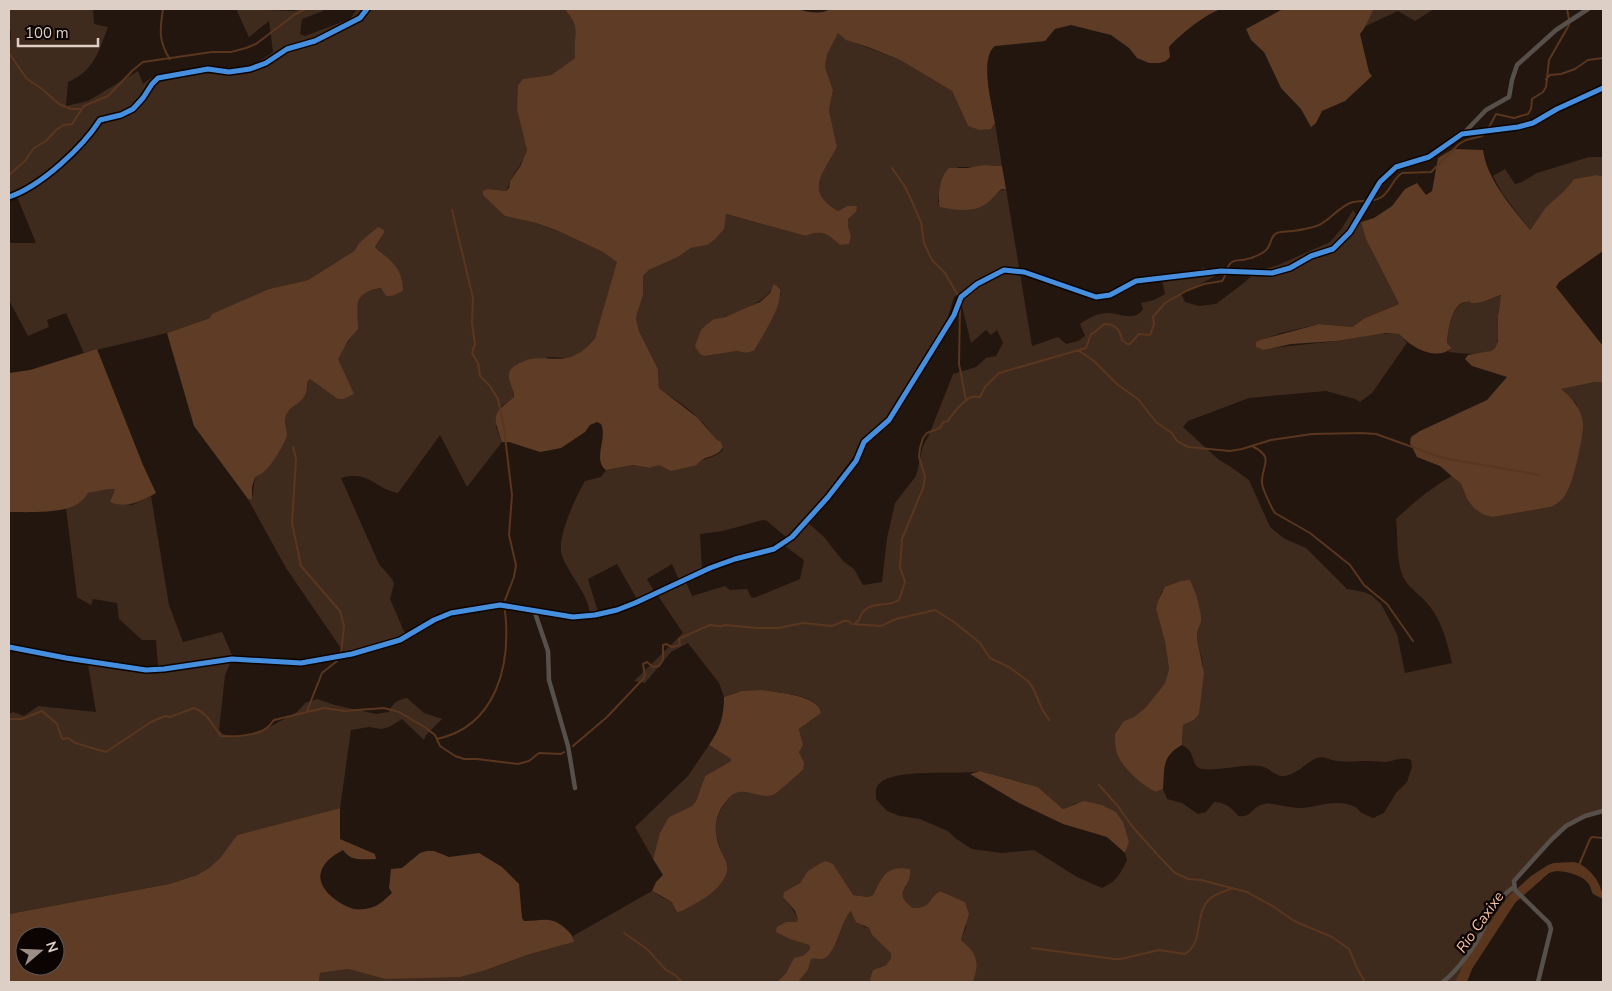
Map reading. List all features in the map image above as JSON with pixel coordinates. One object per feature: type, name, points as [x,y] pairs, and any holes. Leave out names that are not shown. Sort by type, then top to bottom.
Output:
[{"type":"street","points":[[9,197],[22,192],[42,179],[82,143],[100,120],[121,115],[133,108],[158,78],[208,70],[229,72],[250,69],[266,63],[287,49],[315,41],[360,18],[366,9]]},
{"type":"street","points":[[9,648],[146,670],[232,659],[301,663],[352,654],[400,640],[434,620],[451,614],[500,605],[573,616],[595,615],[617,610],[710,568],[735,559],[774,549],[792,537],[828,497],[856,461],[864,442],[889,420],[954,315],[961,297],[977,284],[1004,270],[1024,272],[1096,297],[1110,295],[1136,281],[1221,271],[1272,273],[1290,268],[1312,256],[1333,249],[1350,232],[1380,182],[1396,167],[1429,157],[1462,134],[1486,110],[1509,97],[1517,65],[1556,30],[1588,9]]},
{"type":"street","points":[[1462,134],[1518,127],[1533,123],[1557,109],[1603,88]]},
{"type":"street","points":[[534,610],[548,651],[549,680],[568,746],[575,788]]},
{"type":"street","points":[[1538,982],[1551,929],[1549,923],[1515,888],[1514,881],[1566,826],[1585,816],[1603,812]]},
{"type":"street","points":[[1443,982],[1462,962],[1484,928],[1490,912],[1505,893],[1515,888]]},
{"type":"shaded area","points":[[9,9],[93,9],[94,24],[108,27],[90,66],[68,82],[66,106],[88,101],[138,71],[143,84],[165,73],[240,67],[261,61],[273,52],[269,21],[249,37],[236,9],[294,11],[322,9],[323,11],[302,19],[300,34],[305,36],[350,19],[357,9],[564,9],[570,16],[576,33],[575,58],[551,75],[524,79],[518,85],[527,150],[506,191],[488,189],[505,216],[556,230],[603,252],[618,262],[595,338],[578,354],[566,358],[548,357],[510,384],[514,397],[502,406],[496,427],[502,442],[467,487],[440,435],[398,493],[359,476],[341,478],[379,564],[392,579],[394,584],[390,599],[406,636],[347,657],[286,568],[248,499],[252,499],[255,477],[265,471],[286,437],[285,419],[287,413],[306,395],[307,382],[310,378],[321,387],[353,335],[358,321],[357,307],[360,296],[364,292],[382,288],[386,296],[398,294],[380,251],[375,247],[384,233],[359,243],[354,251],[308,280],[269,289],[210,318],[167,333],[84,353],[66,313],[47,320],[49,327],[28,336],[9,300],[9,243],[36,243],[18,199],[9,194],[9,41],[11,40],[11,31],[9,29]]},
{"type":"shaded area","points":[[564,9],[797,9],[819,12],[830,9],[1221,9],[1201,20],[1180,36],[1169,47],[1170,57],[1160,63],[1149,63],[1137,58],[1129,48],[1111,35],[1071,25],[1055,29],[1045,41],[995,46],[990,52],[987,71],[989,94],[995,123],[991,129],[980,130],[968,126],[952,91],[900,60],[846,40],[838,33],[827,55],[825,67],[833,90],[829,110],[837,147],[822,174],[819,189],[828,204],[838,211],[847,206],[857,206],[856,212],[848,219],[851,236],[849,244],[840,245],[832,238],[821,233],[806,236],[726,214],[724,229],[714,240],[707,245],[691,248],[678,257],[649,270],[643,276],[643,295],[636,318],[639,331],[658,369],[659,388],[698,418],[716,439],[721,442],[723,447],[721,451],[697,465],[671,471],[659,465],[649,468],[633,465],[606,470],[600,461],[603,430],[601,424],[597,422],[590,425],[585,432],[561,448],[540,452],[509,442],[502,442],[497,426],[496,416],[498,412],[514,397],[509,377],[513,367],[526,360],[537,358],[560,359],[571,357],[582,351],[595,338],[617,262],[603,252],[556,230],[505,216],[483,195],[483,191],[488,189],[506,191],[509,188],[510,181],[521,165],[527,150],[517,109],[518,85],[523,79],[551,75],[575,58],[575,27]]},
{"type":"shaded area","points":[[1283,9],[1374,9],[1360,34],[1369,72],[1372,76],[1345,101],[1322,111],[1316,123],[1311,127],[1301,109],[1281,88],[1264,52],[1251,40],[1246,29]]},
{"type":"shaded area","points":[[1374,9],[1434,9],[1415,21],[1398,11],[1366,26],[1367,20]]},
{"type":"shaded area","points":[[838,33],[853,42],[900,60],[952,91],[968,126],[991,129],[995,123],[1002,166],[958,167],[941,181],[938,202],[991,199],[1006,189],[1032,346],[1058,337],[1066,344],[1078,341],[1085,336],[1080,324],[1089,318],[1106,313],[1126,316],[1135,315],[1143,309],[1141,303],[1154,300],[1165,294],[1162,280],[1204,268],[1223,272],[1181,294],[1185,302],[1199,306],[1216,304],[1255,272],[1278,265],[1330,242],[1342,228],[1353,210],[1361,222],[1366,238],[1399,304],[1365,318],[1352,327],[1319,324],[1281,333],[1256,342],[1264,350],[1376,335],[1399,334],[1407,343],[1372,393],[1360,402],[1326,391],[1249,398],[1188,421],[1183,427],[1219,460],[1249,480],[1270,527],[1285,539],[1306,548],[1347,589],[1371,595],[1381,604],[1397,634],[1405,673],[1452,663],[1446,639],[1437,617],[1403,577],[1398,556],[1396,519],[1437,485],[1452,476],[1461,484],[1467,499],[1493,517],[1551,507],[1567,492],[1579,451],[1583,423],[1576,403],[1560,389],[1603,382],[1603,813],[1583,818],[1566,827],[1513,881],[1515,891],[1482,935],[1455,982],[973,982],[976,964],[970,949],[961,940],[966,927],[965,902],[940,891],[926,905],[913,908],[903,896],[906,886],[877,888],[873,895],[868,897],[853,895],[819,864],[809,871],[800,883],[784,892],[786,900],[798,919],[796,922],[786,922],[780,934],[809,945],[810,949],[804,955],[794,958],[786,973],[777,982],[319,982],[320,973],[348,969],[385,979],[486,970],[527,955],[574,942],[573,936],[652,891],[668,900],[677,902],[693,902],[701,899],[718,885],[727,866],[718,842],[716,828],[719,813],[727,799],[733,794],[742,791],[773,795],[803,770],[799,751],[802,741],[799,729],[821,713],[818,706],[811,701],[788,694],[762,691],[741,691],[724,697],[719,683],[688,643],[671,652],[645,683],[634,681],[683,633],[656,593],[679,580],[672,564],[647,579],[654,591],[637,599],[617,564],[588,579],[598,612],[590,614],[584,595],[563,559],[561,543],[569,515],[585,481],[601,477],[606,470],[633,465],[648,468],[659,464],[665,468],[687,464],[714,456],[723,449],[721,443],[695,415],[659,388],[658,369],[639,331],[636,318],[643,295],[643,276],[649,270],[678,257],[691,248],[707,245],[725,214],[806,236],[821,233],[832,238],[840,245],[851,236],[847,227],[848,219],[856,212],[847,206],[838,211],[828,204],[819,189],[822,174],[837,147],[829,110],[833,90],[825,67],[827,55]],"holes":[[[771,290],[781,293],[773,316],[754,351],[746,353],[737,351],[705,356],[714,319],[746,309],[767,295]],[[957,295],[960,298],[971,343],[986,330],[991,335],[997,330],[1003,343],[996,356],[986,358],[976,367],[953,374],[923,446],[916,476],[895,503],[887,538],[882,582],[863,585],[854,569],[843,561],[824,537],[806,521],[865,441],[881,427],[906,390],[947,320],[954,297]],[[763,520],[767,521],[786,537],[782,541],[785,546],[804,560],[800,579],[754,598],[751,597],[747,589],[730,590],[725,586],[692,596],[685,580],[702,571],[700,534],[723,531]],[[1162,591],[1197,597],[1201,622],[1197,639],[1203,665],[1198,714],[1194,720],[1183,725],[1182,745],[1189,751],[1199,768],[1212,769],[1253,765],[1266,768],[1278,775],[1284,776],[1293,773],[1319,757],[1346,762],[1385,762],[1404,758],[1411,760],[1412,767],[1407,782],[1396,793],[1384,813],[1373,818],[1354,807],[1340,803],[1306,808],[1264,804],[1257,807],[1250,814],[1238,816],[1225,804],[1214,802],[1206,812],[1198,814],[1182,803],[1167,799],[1163,789],[1156,792],[1143,783],[1124,721],[1134,717],[1146,707],[1165,683],[1169,669],[1165,642],[1156,609]],[[980,771],[1038,787],[1063,809],[1077,803],[1129,841],[1125,853],[1127,860],[1123,869],[1118,877],[1102,888],[1077,877],[1034,850],[1001,853],[972,849],[948,831],[920,819],[900,816],[887,811],[876,799],[877,787],[887,779],[927,773]]]},
{"type":"shaded area","points":[[1453,149],[1483,150],[1485,161],[1495,182],[1530,230],[1546,207],[1574,179],[1596,175],[1603,176],[1603,251],[1559,282],[1556,287],[1603,346],[1603,382],[1561,389],[1578,408],[1582,418],[1583,429],[1578,459],[1569,488],[1561,500],[1551,507],[1493,517],[1484,515],[1474,508],[1467,499],[1461,484],[1440,466],[1417,457],[1410,443],[1411,437],[1420,431],[1487,400],[1507,377],[1472,366],[1465,359],[1468,355],[1491,351],[1495,348],[1498,341],[1498,316],[1501,295],[1481,302],[1466,302],[1457,307],[1449,325],[1447,338],[1447,343],[1452,348],[1439,354],[1417,348],[1399,334],[1386,333],[1337,341],[1291,344],[1264,350],[1256,347],[1256,342],[1260,340],[1319,324],[1352,327],[1365,318],[1399,304],[1366,239],[1361,222],[1374,218],[1392,206],[1405,189],[1417,183],[1426,195],[1432,191],[1438,158]]},
{"type":"shaded area","points":[[1589,157],[1603,157],[1603,176],[1596,175],[1574,179],[1546,207],[1530,230],[1502,193],[1493,176],[1505,169],[1515,184],[1537,173]]},
{"type":"shaded area","points":[[984,165],[1002,166],[1006,189],[1002,189],[989,201],[977,208],[958,210],[940,207],[940,186],[943,176],[949,168],[967,168]]},
{"type":"shaded area","points":[[378,227],[384,230],[384,233],[375,247],[395,265],[400,275],[403,290],[395,295],[386,296],[381,288],[372,290],[365,293],[359,301],[358,329],[348,341],[338,359],[354,394],[338,399],[310,379],[307,382],[307,390],[303,399],[288,411],[285,423],[287,435],[284,443],[268,468],[255,477],[252,487],[252,499],[248,499],[194,426],[167,333],[210,318],[212,314],[269,289],[308,280],[354,251],[359,243]]},
{"type":"shaded area","points":[[774,284],[780,289],[778,304],[754,351],[746,353],[737,351],[705,356],[700,354],[695,346],[701,330],[706,325],[714,319],[725,317],[760,302],[770,293]]},
{"type":"shaded area","points":[[1502,295],[1498,312],[1498,340],[1493,350],[1474,354],[1448,352],[1452,348],[1447,343],[1451,319],[1457,307],[1468,302],[1481,302]]},
{"type":"shaded area","points":[[97,349],[156,493],[140,501],[122,505],[110,502],[115,489],[108,489],[88,493],[80,502],[66,509],[46,512],[9,512],[9,373],[30,370]]},
{"type":"shaded area","points":[[108,488],[115,489],[110,502],[132,505],[151,496],[169,605],[183,642],[222,632],[233,657],[225,675],[219,730],[223,734],[232,737],[262,731],[297,712],[305,703],[317,699],[376,714],[389,712],[396,702],[407,698],[424,713],[442,719],[426,735],[424,740],[402,719],[389,727],[381,729],[369,727],[351,730],[340,808],[237,835],[220,858],[209,868],[197,875],[169,884],[9,914],[9,714],[13,712],[24,716],[38,706],[96,712],[87,659],[152,671],[158,667],[156,640],[142,640],[119,619],[117,603],[93,599],[91,605],[77,597],[66,508],[78,503],[88,493]]},
{"type":"shaded area","points":[[1190,580],[1197,597],[1201,616],[1197,639],[1204,673],[1199,714],[1194,720],[1183,725],[1182,745],[1175,749],[1167,758],[1164,769],[1163,789],[1156,792],[1138,780],[1126,768],[1116,750],[1115,734],[1124,721],[1134,717],[1146,707],[1165,683],[1169,669],[1165,642],[1156,609],[1165,587]]},
{"type":"shaded area","points":[[761,690],[806,698],[819,707],[821,713],[799,729],[803,745],[799,752],[804,763],[803,770],[773,795],[767,796],[738,792],[727,800],[719,812],[716,825],[717,839],[727,866],[724,878],[709,895],[677,912],[672,902],[652,891],[656,882],[663,875],[653,859],[660,833],[669,817],[692,806],[696,801],[705,776],[731,761],[731,759],[709,745],[721,722],[724,697],[741,691]]},
{"type":"shaded area","points":[[709,745],[731,759],[731,761],[705,776],[696,801],[692,806],[669,817],[653,859],[635,827],[688,776]]},
{"type":"shaded area","points":[[980,771],[1038,787],[1063,809],[1084,801],[1102,805],[1116,812],[1123,822],[1129,842],[1125,853],[1107,837],[1063,824],[1019,803],[970,774]]},
{"type":"shaded area","points":[[340,808],[340,839],[375,854],[376,859],[354,858],[343,850],[324,865],[320,878],[322,884],[330,895],[342,904],[354,909],[378,905],[392,893],[389,888],[391,869],[402,868],[420,853],[434,851],[449,857],[479,853],[502,867],[519,884],[522,918],[524,921],[551,920],[556,922],[570,933],[574,942],[460,977],[385,979],[348,969],[320,973],[319,982],[9,982],[9,914],[169,884],[197,875],[209,868],[220,858],[237,835]]},
{"type":"shaded area","points":[[826,861],[833,864],[853,895],[868,897],[873,895],[886,874],[895,869],[902,868],[910,869],[909,880],[904,889],[903,898],[913,908],[926,905],[940,891],[965,902],[969,914],[961,940],[971,949],[976,958],[973,982],[871,982],[873,970],[886,965],[891,958],[891,953],[872,935],[869,928],[856,922],[851,911],[828,956],[822,959],[811,959],[808,970],[798,982],[777,982],[786,973],[794,958],[804,955],[810,949],[809,945],[776,932],[777,927],[786,922],[796,922],[798,919],[795,911],[783,897],[784,892],[800,883],[808,871]]},
{"type":"shaded area","points":[[1573,862],[1584,867],[1594,876],[1600,887],[1603,899],[1593,894],[1589,884],[1580,877],[1558,871],[1549,873],[1515,903],[1472,969],[1467,982],[1455,982],[1464,963],[1509,896],[1531,876],[1548,865]]},
{"type":"shaded area","points":[[851,911],[864,927],[869,928],[872,935],[891,952],[891,958],[886,965],[879,967],[870,979],[871,982],[798,982],[808,970],[811,959],[823,959],[831,952]]},
{"type":"waterway","points":[[163,9],[161,35],[163,47],[170,59]]},
{"type":"waterway","points":[[9,175],[25,161],[34,148],[46,141],[56,130],[64,125],[72,124],[84,106],[108,96],[143,62],[212,52],[231,52],[246,48],[256,44],[294,15],[305,9]]},
{"type":"waterway","points":[[1567,9],[1569,19]]},
{"type":"waterway","points":[[854,624],[859,620],[862,613],[871,606],[894,603],[899,600],[905,582],[900,567],[902,539],[923,488],[925,477],[919,457],[923,438],[927,433],[940,428],[943,422],[948,421],[958,407],[969,398],[980,397],[985,387],[999,373],[1086,348],[1091,334],[1104,324],[1117,328],[1122,340],[1127,344],[1130,344],[1139,334],[1150,335],[1154,324],[1153,317],[1165,303],[1188,290],[1204,284],[1222,281],[1230,264],[1234,261],[1252,258],[1263,252],[1269,247],[1275,234],[1316,226],[1350,203],[1380,198],[1402,173],[1431,172],[1459,144],[1482,136],[1487,131],[1496,114],[1514,118],[1528,114],[1531,109],[1532,99],[1543,92],[1546,87],[1549,60],[1569,25]]},
{"type":"waterway","points":[[9,53],[27,79],[41,88],[59,104],[71,109],[80,109]]},
{"type":"waterway","points":[[1546,79],[1550,75],[1561,74],[1575,69],[1588,60],[1603,58]]},
{"type":"waterway","points":[[892,168],[904,185],[921,222],[924,243],[932,260],[945,273],[959,297]]},
{"type":"waterway","points":[[452,210],[473,298],[472,323],[475,344],[472,353],[478,363],[480,376],[490,386],[498,399],[504,428],[512,495],[509,535],[516,565],[514,577],[505,600]]},
{"type":"waterway","points":[[960,304],[959,364],[966,400]]},
{"type":"waterway","points":[[1078,350],[1094,361],[1118,385],[1138,399],[1156,422],[1172,433],[1177,441],[1188,447],[1230,451],[1271,440],[1312,434],[1376,434],[1443,458],[1540,475]]},
{"type":"waterway","points":[[1252,446],[1264,454],[1266,462],[1262,486],[1275,513],[1310,533],[1350,565],[1364,585],[1387,604],[1413,641]]},
{"type":"waterway","points":[[293,447],[296,459],[292,523],[301,566],[340,611],[344,626],[341,653]]},
{"type":"waterway","points":[[573,746],[607,717],[643,679],[645,676],[643,664],[647,662],[653,667],[659,666],[663,660],[663,645],[666,644],[672,647],[680,645],[679,639],[710,625],[778,628],[803,623],[832,626],[848,621],[852,624],[881,626],[896,619],[935,610],[954,622],[980,643],[990,658],[1009,667],[1028,681],[1049,720]]},
{"type":"waterway","points":[[437,739],[457,732],[474,721],[486,707],[496,690],[505,652],[505,611]]},
{"type":"waterway","points":[[307,711],[322,673],[337,661]]},
{"type":"waterway","points":[[9,719],[22,719],[42,711],[57,724],[62,739],[68,738],[75,743],[106,752],[151,722],[194,708],[206,716],[221,736],[253,734],[265,729],[274,720],[324,708],[344,711],[384,708],[399,712],[426,728],[435,735],[440,746],[455,756],[464,759],[518,764],[529,761],[539,753],[561,754],[564,752]]},
{"type":"waterway","points":[[1099,785],[1117,805],[1131,825],[1175,873],[1188,879],[1201,880],[1247,892],[1294,921],[1332,937],[1349,949],[1365,982]]},
{"type":"waterway","points":[[1579,865],[1590,839],[1592,837],[1603,838]]},
{"type":"waterway","points":[[1032,948],[1114,959],[1159,950],[1185,954],[1195,942],[1202,911],[1206,904],[1213,896],[1233,888]]},
{"type":"waterway","points":[[624,933],[647,949],[666,970],[682,982]]},
{"type":"cycle path","points":[[9,197],[34,184],[60,165],[83,142],[100,120],[121,115],[133,109],[158,78],[208,69],[229,72],[250,69],[266,63],[287,49],[315,41],[360,18],[367,9]]},
{"type":"cycle path","points":[[9,647],[146,670],[232,659],[301,663],[352,654],[400,640],[434,620],[451,613],[500,605],[573,617],[617,610],[710,568],[735,559],[774,549],[792,537],[828,497],[856,461],[864,442],[889,420],[954,315],[961,297],[977,284],[1004,270],[1024,272],[1096,297],[1110,295],[1136,281],[1221,271],[1272,273],[1290,268],[1311,256],[1333,249],[1350,232],[1380,182],[1396,167],[1429,157],[1462,134],[1518,127],[1533,123],[1557,109],[1603,88]]},
{"type":"water label","name":"Rio Caxixe","points":[[1480,922]]}]
